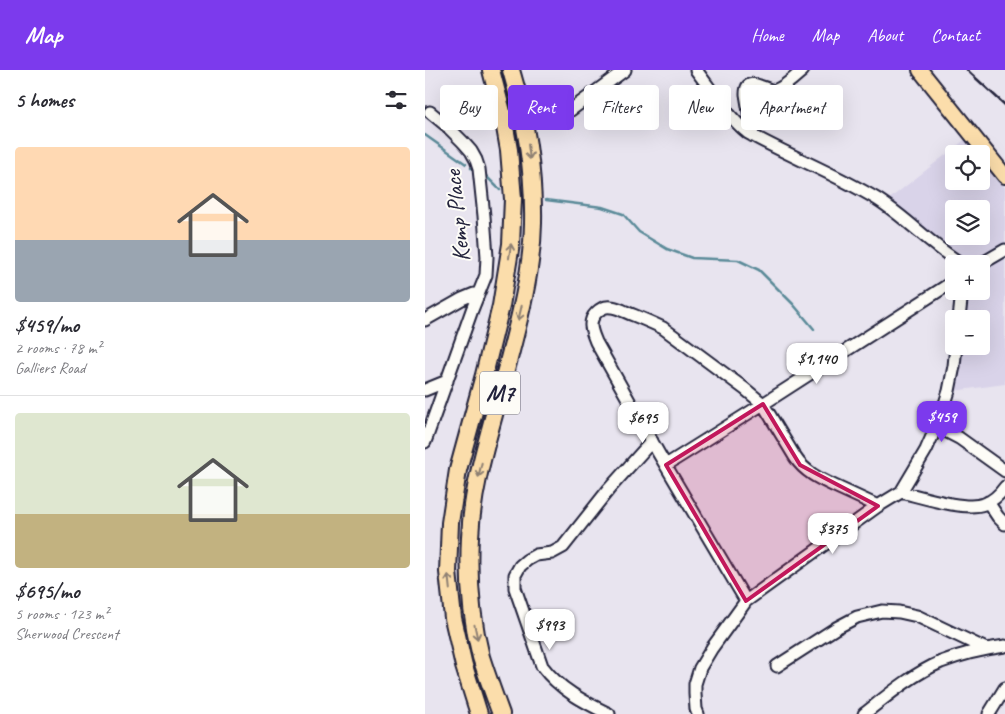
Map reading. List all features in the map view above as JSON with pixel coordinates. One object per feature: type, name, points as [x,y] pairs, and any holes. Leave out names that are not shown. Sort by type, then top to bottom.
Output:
[{"type":"highway","name":"M7","points":[[479,714],[464,666],[453,618],[448,572],[450,523],[458,470],[501,306],[511,244],[513,199],[509,150],[503,116],[491,70]]},
{"type":"highway","name":"M7","points":[[501,714],[481,656],[469,580],[473,504],[522,305],[533,224],[532,180],[527,140],[521,101],[511,70]]},
{"type":"main road","points":[[920,70],[1005,176]]},
{"type":"street","points":[[574,108],[625,70]]},
{"type":"street","points":[[696,70],[739,126],[753,136],[851,184],[878,200],[949,255]]},
{"type":"street","points":[[753,136],[746,94],[748,86],[756,84],[768,90],[776,90],[803,70]]},
{"type":"street","name":"Kemp Place","points":[[425,442],[486,275],[487,257],[479,169],[471,151],[447,126],[430,112]]},
{"type":"street","points":[[990,259],[1005,250]]},
{"type":"street","points":[[666,465],[945,287]]},
{"type":"street","points":[[425,320],[462,299],[473,294],[478,295]]},
{"type":"street","points":[[746,601],[659,454],[596,342],[590,324],[598,311],[604,308],[615,308],[648,321],[668,332],[763,404],[800,465],[813,475],[878,506]]},
{"type":"street","points":[[698,714],[695,684],[700,668],[746,601],[878,506],[901,492],[926,450],[936,426],[949,391],[955,355]]},
{"type":"street","points":[[425,391],[447,381]]},
{"type":"street","points":[[425,391],[440,401]]},
{"type":"street","points":[[936,426],[959,438],[1005,471]]},
{"type":"street","points":[[609,714],[573,696],[549,676],[542,666],[515,588],[515,575],[520,566],[527,560],[536,555],[552,553],[563,547],[609,489],[652,441]]},
{"type":"street","points":[[634,461],[659,454]]},
{"type":"street","points":[[901,492],[961,506],[973,506],[986,504],[994,499],[1005,487]]},
{"type":"street","points":[[988,502],[1005,524]]},
{"type":"street","points":[[777,666],[836,628],[857,617],[882,611],[917,616],[986,649]]},
{"type":"street","points":[[864,714],[900,686],[940,663],[986,649],[1005,646]]},
{"type":"street","points":[[989,714],[1005,688]]},
{"type":"highlighted area","points":[[763,404],[800,465],[878,506],[746,601],[666,465]]},
{"type":"shaded area","points":[[967,138],[972,145],[958,145]]},
{"type":"shaded area","points":[[945,155],[945,190],[990,190],[990,169],[1005,188],[1005,384],[953,391],[959,355],[990,355],[990,310],[964,310],[966,300],[990,300],[990,255],[946,255],[888,200]]},
{"type":"waterway","points":[[425,135],[466,164]]},
{"type":"waterway","points":[[471,168],[476,172]]},
{"type":"waterway","points":[[486,176],[500,190]]},
{"type":"waterway","points":[[546,200],[602,207],[623,214],[639,232],[667,249],[692,258],[738,260],[759,270],[793,304],[814,329]]},
{"type":"railway","points":[[967,70],[1005,105]]}]
